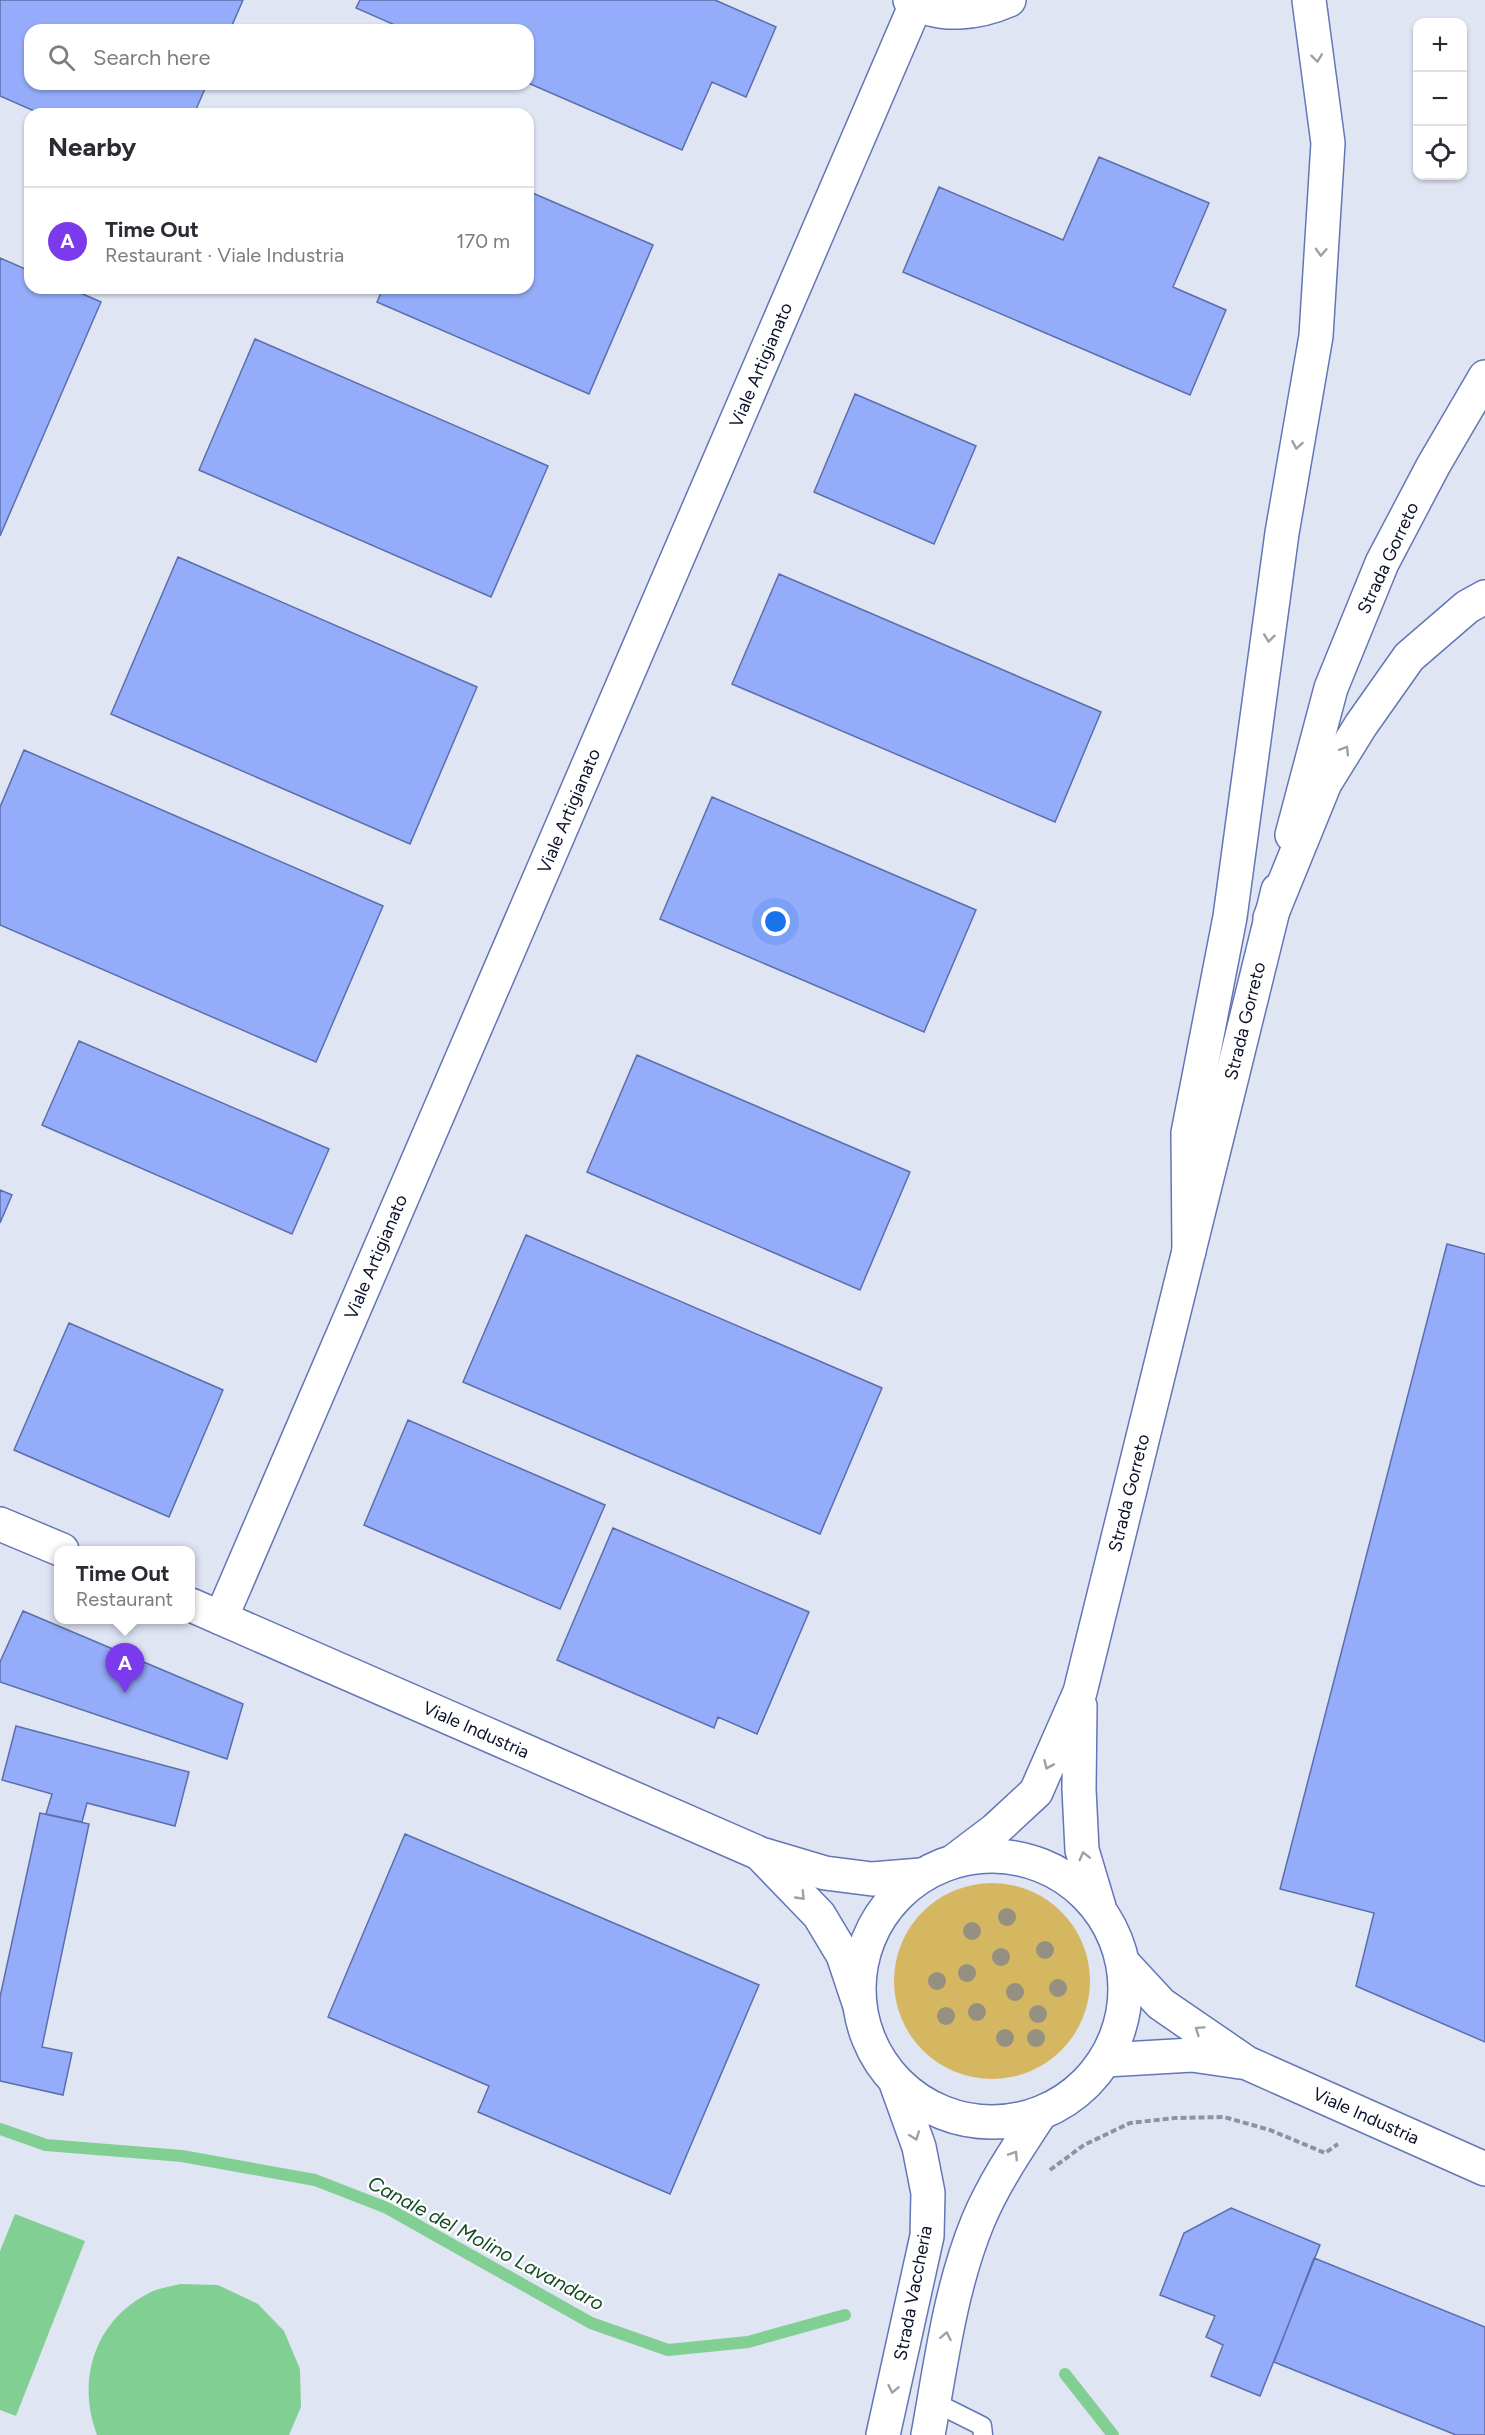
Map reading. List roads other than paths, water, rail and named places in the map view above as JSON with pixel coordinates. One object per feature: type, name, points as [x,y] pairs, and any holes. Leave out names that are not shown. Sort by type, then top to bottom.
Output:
[{"type":"main road","points":[[913,2],[951,13],[987,10],[1009,0]]},
{"type":"main road","points":[[1189,1251],[1188,1132],[1230,918],[1282,532],[1317,336],[1328,143],[1310,0]]},
{"type":"main road","name":"Viale Artigianato","points":[[221,1618],[913,2]]},
{"type":"main road","name":"Strada Gorreto","points":[[954,1861],[995,1830],[1036,1792],[1080,1692],[1270,918],[1331,688],[1382,563],[1433,466],[1485,377]]},
{"type":"main road","points":[[1270,918],[1325,783],[1361,725],[1409,657],[1467,607],[1485,597]]},
{"type":"main road","points":[[0,1524],[54,1548]]},
{"type":"main road","name":"Viale Industria","points":[[195,1607],[761,1854],[825,1873],[872,1879],[921,1875]]},
{"type":"main road","name":"Strada Gorreto","points":[[1080,1692],[1079,1789],[1082,1850],[1101,1912]]},
{"type":"main road","name":"Viale Industria","points":[[761,1854],[819,1915],[843,1955],[859,2003]]},
{"type":"main road","points":[[995,1855],[1036,1863],[1072,1882],[1101,1912],[1114,1936],[1123,1963],[1125,1997],[1119,2029],[1106,2060],[1077,2093],[1040,2114],[1001,2123],[962,2120],[926,2106],[895,2082],[870,2045],[859,2003],[860,1966],[872,1930],[892,1899],[921,1875],[954,1861],[995,1855]]},
{"type":"main road","name":"Viale Industria","points":[[1123,1963],[1161,2004],[1247,2063],[1485,2169]]},
{"type":"main road","name":"Viale Industria","points":[[1106,2060],[1192,2055],[1247,2063]]},
{"type":"main road","name":"Strada Vaccheria","points":[[883,2435],[927,2236],[928,2193],[919,2146],[895,2082]]},
{"type":"main road","points":[[928,2435],[955,2289],[978,2221],[1003,2171],[1040,2114]]},
{"type":"lane","points":[[934,2402],[982,2426],[983,2435]]},
{"type":"waterway","name":"Canale del Molino Lavandaro","points":[[0,2129],[46,2145],[182,2156],[315,2180],[387,2208],[591,2323],[668,2350],[748,2342],[845,2315]]},
{"type":"waterway","name":"Canale del Molino Lavandaro","points":[[1065,2374],[1113,2435]]},
{"type":"place","name":"Time Out","points":[[125,1693]]}]
